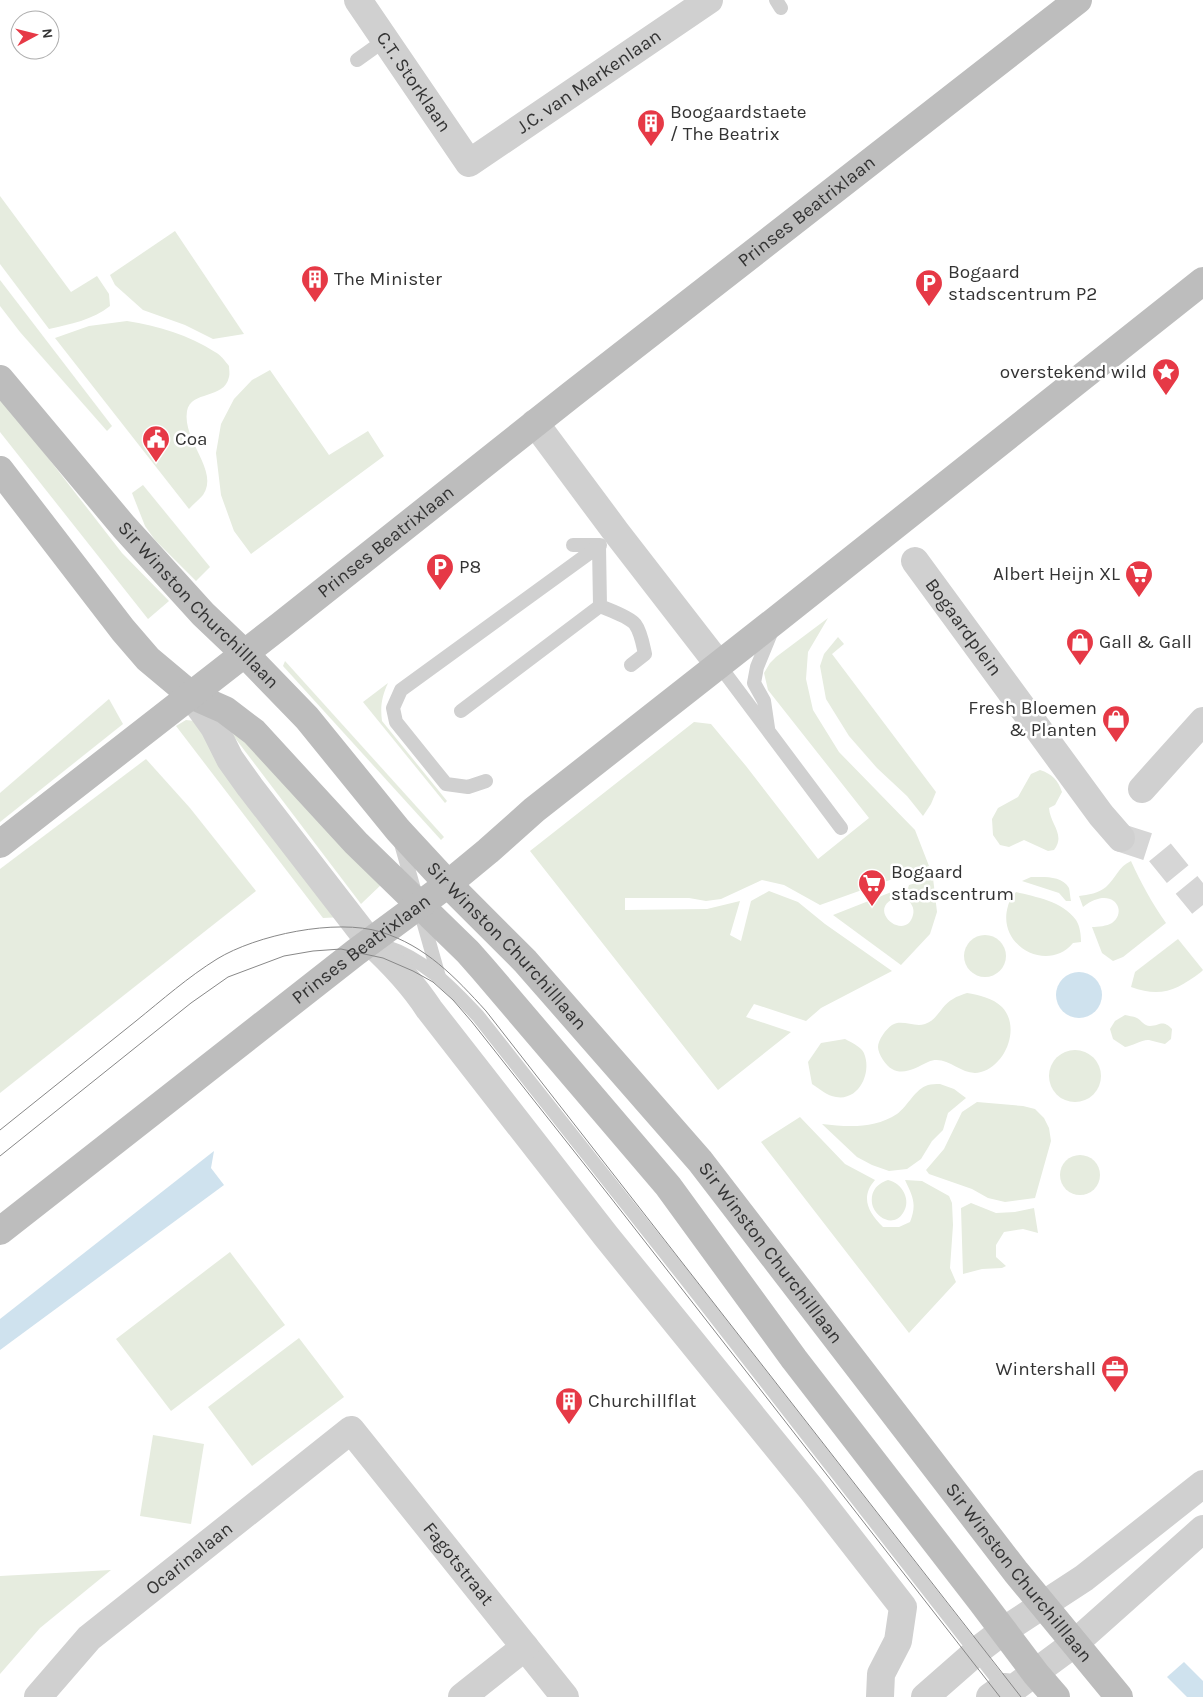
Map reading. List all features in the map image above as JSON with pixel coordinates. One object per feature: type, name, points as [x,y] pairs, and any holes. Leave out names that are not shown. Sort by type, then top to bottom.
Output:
[{"type":"street","name":"C.T. Storklaan","points":[[358,0],[469,163]]},
{"type":"street","name":"J.C. van Markenlaan","points":[[469,163],[709,0]]},
{"type":"street","name":"Prinses Beatrixlaan","points":[[0,844],[535,423],[1078,0]]},
{"type":"street","name":"Prinses Beatrixlaan","points":[[0,1231],[370,941],[448,884],[534,810],[1203,281]]},
{"type":"street","name":"Sir Winston Churchilllaan","points":[[0,379],[124,527],[203,614],[307,718],[398,830],[448,884],[525,961],[700,1161],[1043,1606],[1119,1697]]},
{"type":"street","points":[[535,423],[607,539],[719,665]]},
{"type":"street","name":"Sir Winston Churchilllaan","points":[[0,470],[136,646],[148,659],[191,695],[214,728],[230,759],[250,787],[370,941],[418,992],[429,1009],[600,1228],[812,1490],[903,1607],[898,1641],[881,1674],[880,1697]]},
{"type":"street","name":"Bogaardplein","points":[[915,561],[1101,816],[1121,838]]},
{"type":"street","name":"Sir Winston Churchilllaan","points":[[191,695],[225,710],[254,732],[356,843],[468,952],[668,1186],[794,1359],[1036,1674],[1056,1697]]},
{"type":"street","points":[[1142,789],[1203,721]]},
{"type":"street","name":"Fagotstraat","points":[[351,1430],[565,1697]]},
{"type":"street","name":"Ocarinalaan","points":[[38,1697],[89,1638],[351,1430]]},
{"type":"street","points":[[925,1697],[1003,1631],[1043,1606],[1101,1565],[1203,1484]]},
{"type":"street","points":[[1002,1694],[1036,1674],[1075,1643],[1203,1529]]},
{"type":"street","points":[[462,1697],[525,1647]]},
{"type":"lane","points":[[357,60],[385,40]]},
{"type":"lane","points":[[573,545],[607,539]]},
{"type":"lane","points":[[462,711],[600,606],[607,539]]},
{"type":"lane","points":[[486,780],[468,787],[446,784],[396,722],[393,708],[401,690],[607,539]]},
{"type":"lane","points":[[600,606],[616,612],[634,624],[645,654],[631,665]]},
{"type":"lane","points":[[769,732],[764,701],[754,683],[757,667],[776,620]]},
{"type":"lane","points":[[719,665],[841,828]]},
{"type":"lane","name":"Sir Winston Churchilllaan","points":[[398,830],[439,977]]},
{"type":"lane","name":"Sir Winston Churchilllaan","points":[[370,941],[410,956],[439,977],[478,1016],[976,1652],[1002,1694]]},
{"type":"shaded area","points":[[0,196],[71,292],[97,276],[109,294],[110,306],[89,318],[49,329],[0,264]]},
{"type":"shaded area","points":[[175,231],[244,334],[213,339],[185,325],[143,310],[115,285],[110,275]]},
{"type":"shaded area","points":[[0,280],[112,426],[107,431],[20,332],[0,306]]},
{"type":"shaded area","points":[[127,321],[184,336],[217,353],[229,366],[229,376],[226,384],[221,389],[195,400],[190,404],[187,411],[190,433],[207,476],[207,486],[203,495],[189,509],[55,338],[89,326]]},
{"type":"shaded area","points":[[270,370],[329,455],[368,431],[384,456],[251,554],[234,531],[221,495],[216,453],[221,424],[234,399],[252,380]]},
{"type":"shaded area","points":[[0,396],[122,553],[169,601],[148,619],[0,432]]},
{"type":"shaded area","points":[[143,485],[210,567],[196,581],[155,540],[145,526],[132,493]]},
{"type":"shaded area","points":[[828,618],[808,652],[806,679],[813,710],[839,752],[915,830],[929,866],[820,905],[784,885],[762,880],[721,899],[706,901],[689,898],[625,898],[625,910],[707,909],[740,901],[730,935],[741,941],[751,901],[769,891],[798,902],[825,924],[892,971],[821,1008],[806,1021],[754,1004],[746,1017],[791,1032],[718,1090],[530,851],[694,722],[711,724],[818,859],[869,818],[768,690],[764,673],[776,657]]},
{"type":"shaded area","points":[[838,637],[844,644],[832,654],[936,792],[923,816],[907,796],[877,768],[849,736],[826,699],[820,666],[824,654]]},
{"type":"shaded area","points":[[285,661],[444,837],[441,840],[283,666]]},
{"type":"shaded area","points":[[388,683],[382,701],[382,721],[447,801],[445,803],[363,702]]},
{"type":"shaded area","points":[[109,699],[123,724],[0,822],[0,793]]},
{"type":"shaded area","points":[[186,720],[204,722],[343,917],[323,918],[176,726]]},
{"type":"shaded area","points":[[238,732],[384,882],[361,904],[232,734]]},
{"type":"shaded area","points":[[146,759],[190,808],[256,891],[0,1093],[0,869]]},
{"type":"shaded area","points":[[1040,770],[1054,778],[1062,792],[1055,805],[1049,808],[1058,834],[1057,845],[1054,850],[1048,851],[1024,840],[1009,847],[1000,845],[993,835],[992,819],[998,808],[1018,797],[1031,774]]},
{"type":"shaded area","points":[[1131,861],[1147,893],[1166,923],[1123,957],[1113,961],[1102,953],[1092,927],[1112,923],[1117,918],[1118,907],[1115,902],[1102,898],[1083,907],[1079,896],[1103,889],[1123,866]]},
{"type":"shaded area","points":[[1031,877],[1046,877],[1062,881],[1069,888],[1071,901],[1066,901],[1059,893],[1022,881]]},
{"type":"shaded area","points":[[933,878],[937,912],[930,934],[901,965],[833,915],[894,891],[895,898],[887,903],[884,910],[890,922],[903,926],[909,923],[913,915],[912,905],[905,898],[909,885]]},
{"type":"shaded area","points":[[1016,892],[1040,898],[1064,908],[1077,922],[1081,942],[1073,943],[1062,952],[1050,956],[1026,951],[1016,943],[1009,933],[1006,920],[1009,904]]},
{"type":"shaded area","points":[[981,935],[989,935],[1000,941],[1006,956],[1000,971],[989,977],[981,977],[970,971],[964,960],[964,952],[970,941]]},
{"type":"shaded area","points":[[1178,939],[1203,970],[1176,988],[1160,992],[1151,992],[1131,987],[1135,972]]},
{"type":"shaded area","points":[[967,993],[994,1001],[1008,1015],[1010,1035],[1004,1054],[998,1062],[990,1068],[974,1073],[935,1060],[901,1072],[887,1065],[878,1050],[878,1044],[892,1025],[896,1023],[925,1024],[933,1019],[949,1002]]},
{"type":"shaded area","points":[[1125,1015],[1137,1018],[1148,1026],[1166,1024],[1172,1029],[1171,1039],[1165,1044],[1147,1040],[1125,1047],[1113,1039],[1110,1029],[1115,1021]]},
{"type":"shaded area","points":[[845,1039],[864,1053],[866,1071],[861,1085],[856,1091],[851,1095],[836,1097],[827,1094],[812,1084],[808,1062],[821,1043]]},
{"type":"shaded area","points":[[1075,1050],[1089,1054],[1097,1062],[1101,1076],[1097,1090],[1089,1098],[1075,1102],[1061,1098],[1053,1090],[1049,1076],[1053,1062],[1061,1054]]},
{"type":"shaded area","points":[[940,1084],[954,1089],[966,1098],[948,1113],[943,1130],[932,1141],[921,1159],[907,1169],[889,1171],[872,1165],[857,1157],[822,1124],[861,1126],[888,1119],[905,1107],[923,1087]]},
{"type":"shaded area","points":[[977,1102],[1023,1106],[1035,1109],[1044,1118],[1049,1128],[1051,1141],[1035,1198],[1005,1202],[988,1198],[972,1189],[929,1174],[926,1170],[944,1149],[962,1112]]},
{"type":"shaded area","points":[[800,1117],[845,1164],[875,1180],[868,1192],[868,1204],[873,1216],[883,1227],[899,1227],[910,1222],[914,1205],[905,1180],[922,1181],[949,1196],[952,1203],[953,1225],[950,1268],[956,1282],[909,1333],[761,1142]]},
{"type":"shaded area","points":[[1080,1155],[1094,1161],[1100,1175],[1094,1189],[1080,1195],[1066,1189],[1060,1175],[1066,1161]]},
{"type":"shaded area","points":[[888,1180],[901,1188],[906,1198],[906,1208],[895,1220],[882,1218],[875,1211],[872,1202],[874,1190]]},
{"type":"shaded area","points":[[971,1203],[996,1213],[1034,1208],[1038,1233],[1023,1229],[1004,1232],[996,1245],[996,1257],[1006,1266],[963,1274],[961,1208]]},
{"type":"shaded area","points":[[230,1252],[285,1325],[171,1411],[116,1339]]},
{"type":"shaded area","points":[[299,1338],[344,1397],[252,1466],[208,1407]]},
{"type":"shaded area","points":[[153,1435],[204,1444],[191,1524],[140,1516]]},
{"type":"shaded area","points":[[111,1570],[40,1628],[0,1674],[0,1576]]},
{"type":"water","points":[[1074,972],[1084,972],[1096,978],[1101,986],[1101,1004],[1096,1012],[1088,1017],[1074,1018],[1066,1015],[1059,1008],[1056,1000],[1056,990],[1059,982],[1066,975]]},
{"type":"water","points":[[214,1151],[211,1168],[224,1185],[0,1350],[0,1319]]},
{"type":"water","points":[[1184,1662],[1203,1681],[1203,1697],[1187,1697],[1167,1677]]},
{"type":"tunnel","points":[[1121,838],[1158,850],[1203,905]]},
{"type":"tram line","points":[[0,1130],[185,981],[233,950],[274,936],[297,931],[342,927],[363,928],[381,932],[412,945],[439,964],[486,1011],[1021,1697]]},
{"type":"tram line","points":[[0,1156],[191,1003],[228,977],[284,956],[341,949],[383,958],[413,971],[433,982],[453,1000],[472,1022],[1000,1697]]},
{"type":"place","name":"Boogaardstaete / The Beatrix","points":[[651,147]]},
{"type":"place","name":"The Minister","points":[[315,303]]},
{"type":"place","name":"Bogaard stadscentrum P2","points":[[929,307]]},
{"type":"place","name":"overstekend wild","points":[[1166,396]]},
{"type":"place","name":"Coa","points":[[156,463]]},
{"type":"place","name":"P8","points":[[440,591]]},
{"type":"place","name":"Albert Heijn XL","points":[[1139,598]]},
{"type":"place","name":"Gall & Gall","points":[[1080,666]]},
{"type":"place","name":"Fresh Bloemen & Planten","points":[[1116,743]]},
{"type":"place","name":"Bogaard stadscentrum","points":[[872,907]]},
{"type":"place","name":"Wintershall","points":[[1115,1393]]},
{"type":"place","name":"Churchillflat","points":[[569,1425]]}]
